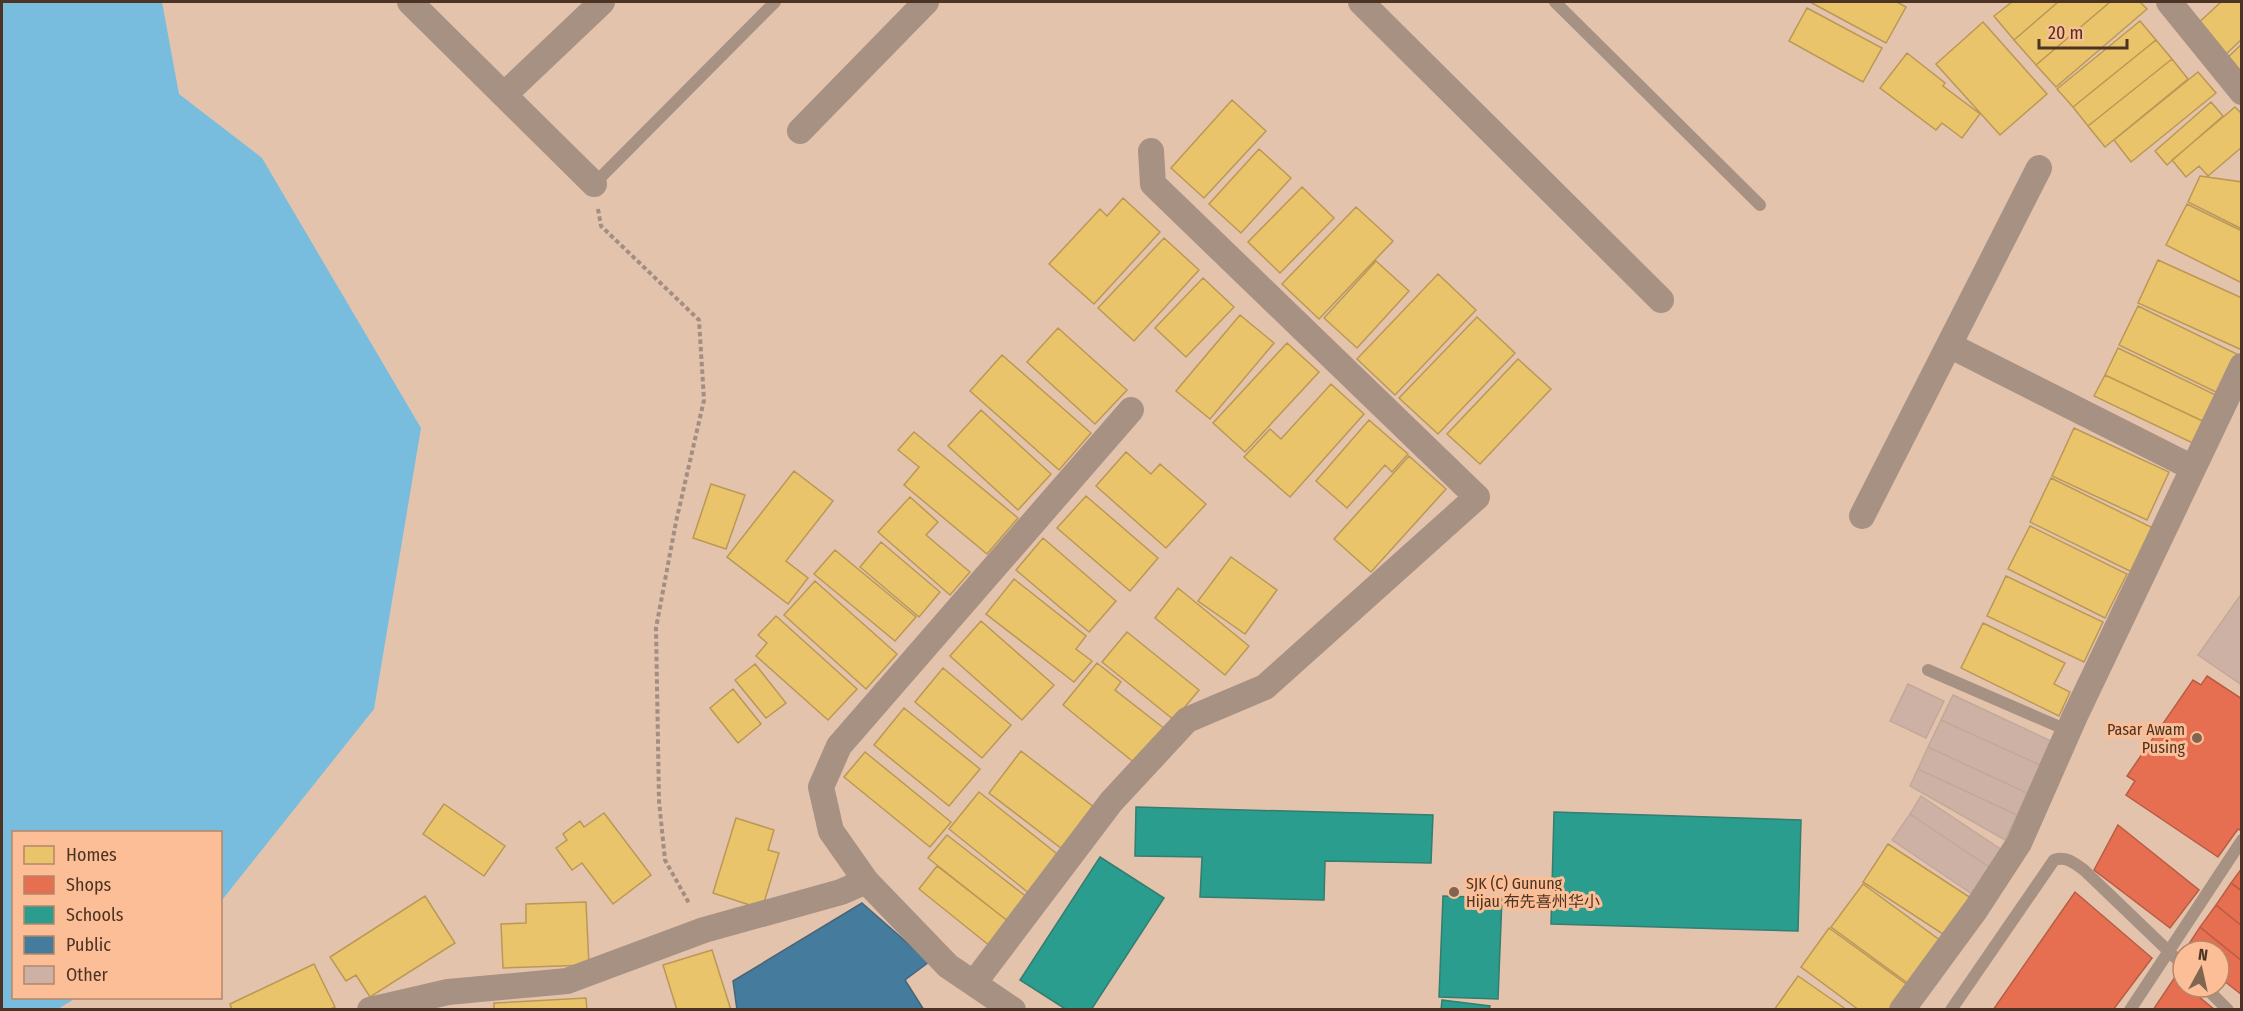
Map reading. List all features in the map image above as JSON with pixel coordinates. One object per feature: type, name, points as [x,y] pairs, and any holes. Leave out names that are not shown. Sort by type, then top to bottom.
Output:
[{"type":"street","points":[[504,95],[602,2]]},
{"type":"street","points":[[800,131],[926,2]]},
{"type":"street","points":[[1361,2],[1661,300]]},
{"type":"street","points":[[2169,2],[2241,92]]},
{"type":"street","points":[[414,3],[594,184]]},
{"type":"street","points":[[974,983],[1111,802],[1187,720],[1265,687],[1477,497],[1153,184],[1151,151]]},
{"type":"street","points":[[1862,516],[2039,168]]},
{"type":"street","points":[[1949,345],[2193,468]]},
{"type":"street","points":[[1902,1010],[1976,909],[2019,843],[2069,731],[2241,366]]},
{"type":"street","points":[[1013,1010],[948,966],[867,881],[831,831],[821,787],[839,746],[1131,410]]},
{"type":"street","points":[[370,1010],[447,992],[567,981],[704,930],[841,892],[867,881]]},
{"type":"lane","points":[[594,184],[776,2]]},
{"type":"lane","points":[[1555,2],[1760,205]]},
{"type":"lane","points":[[1928,670],[1995,701],[2069,731]]},
{"type":"lane","points":[[2130,1010],[2241,840]]},
{"type":"lane","points":[[1951,1010],[2054,860],[2061,858],[2067,858],[2084,870],[2171,954]]},
{"type":"lane","points":[[2217,999],[2228,1010]]},
{"type":"path","points":[[594,184],[601,226],[699,320],[704,400],[676,522],[656,628],[660,801],[664,861],[704,930]]},
{"type":"water","points":[[2,2],[162,2],[179,94],[262,158],[421,428],[374,709],[222,900],[222,831],[12,831],[12,999],[74,999],[58,1009],[2,1009]]},
{"type":"building: Homes","points":[[1810,2],[1897,2],[1906,7],[1886,43]]},
{"type":"building: Homes","points":[[2012,2],[2058,2],[2014,40],[1994,16]]},
{"type":"building: Homes","points":[[2058,2],[2110,2],[2036,65],[2014,40]]},
{"type":"building: Homes","points":[[2110,2],[2140,2],[2147,9],[2056,87],[2036,65]]},
{"type":"building: Homes","points":[[2221,2],[2242,2],[2242,39],[2224,56],[2195,26]]},
{"type":"building: Homes","points":[[1807,8],[1882,48],[1863,82],[1789,41]]},
{"type":"building: Homes","points":[[2140,21],[2156,40],[2073,107],[2057,89]]},
{"type":"building: Homes","points":[[1983,22],[2047,94],[2000,135],[1936,64]]},
{"type":"building: Homes","points":[[2156,40],[2172,59],[2088,126],[2073,107]]},
{"type":"building: Homes","points":[[2242,44],[2242,74],[2227,58]]},
{"type":"building: Homes","points":[[1907,53],[1945,83],[1943,86],[1980,114],[1962,138],[1942,123],[1936,130],[1880,88]]},
{"type":"building: Homes","points":[[2172,59],[2188,79],[2105,147],[2088,126]]},
{"type":"building: Homes","points":[[2198,72],[2216,93],[2131,162],[2114,140]]},
{"type":"building: Homes","points":[[1232,100],[1266,131],[1204,198],[1171,168]]},
{"type":"building: Homes","points":[[2211,102],[2223,116],[2167,165],[2155,151]]},
{"type":"building: Homes","points":[[2235,107],[2242,114],[2242,147],[2208,176],[2199,166],[2186,177],[2172,160]]},
{"type":"building: Homes","points":[[1259,149],[1291,178],[1241,233],[1209,204]]},
{"type":"building: Homes","points":[[2200,176],[2242,182],[2242,229],[2188,202]]},
{"type":"building: Homes","points":[[1302,187],[1334,218],[1280,273],[1248,242]]},
{"type":"building: Homes","points":[[1123,198],[1160,232],[1094,304],[1049,264],[1100,209],[1107,216]]},
{"type":"building: Homes","points":[[2187,204],[2242,231],[2242,283],[2166,245]]},
{"type":"building: Homes","points":[[1356,207],[1393,241],[1319,319],[1282,284]]},
{"type":"building: Homes","points":[[1164,238],[1199,270],[1134,341],[1098,308]]},
{"type":"building: Homes","points":[[2158,260],[2242,298],[2242,350],[2138,303]]},
{"type":"building: Homes","points":[[1376,261],[1409,291],[1357,348],[1324,318]]},
{"type":"building: Homes","points":[[1438,274],[1476,310],[1395,395],[1357,359]]},
{"type":"building: Homes","points":[[1203,278],[1234,307],[1186,357],[1155,328]]},
{"type":"building: Homes","points":[[2138,306],[2241,356],[2222,395],[2119,345]]},
{"type":"building: Homes","points":[[1240,315],[1274,343],[1210,419],[1176,391]]},
{"type":"building: Homes","points":[[1477,317],[1515,353],[1438,434],[1399,398]]},
{"type":"building: Homes","points":[[1058,328],[1127,390],[1095,424],[1027,362]]},
{"type":"building: Homes","points":[[1287,343],[1319,372],[1245,452],[1213,423]]},
{"type":"building: Homes","points":[[2118,348],[2224,399],[2211,425],[2105,375]]},
{"type":"building: Homes","points":[[1002,355],[1091,433],[1059,470],[970,391]]},
{"type":"building: Homes","points":[[1518,359],[1551,389],[1480,464],[1447,434]]},
{"type":"building: Homes","points":[[2105,375],[2211,425],[2201,447],[2094,396]]},
{"type":"building: Homes","points":[[1331,384],[1364,414],[1290,497],[1244,457],[1270,429],[1281,439]]},
{"type":"building: Homes","points":[[981,410],[1051,474],[1018,510],[948,446]]},
{"type":"building: Homes","points":[[1369,420],[1408,454],[1392,472],[1385,465],[1347,508],[1316,481]]},
{"type":"building: Homes","points":[[2074,428],[2169,472],[2147,520],[2052,476]]},
{"type":"building: Homes","points":[[914,432],[1018,518],[987,554],[904,485],[919,467],[898,450]]},
{"type":"building: Homes","points":[[1126,452],[1151,474],[1160,464],[1206,504],[1166,548],[1096,486]]},
{"type":"building: Homes","points":[[1409,456],[1446,489],[1371,572],[1334,539]]},
{"type":"building: Homes","points":[[794,471],[833,501],[786,561],[808,578],[788,604],[727,557]]},
{"type":"building: Homes","points":[[2051,478],[2157,530],[2136,574],[2030,522]]},
{"type":"building: Homes","points":[[711,484],[745,495],[726,549],[693,538]]},
{"type":"building: Homes","points":[[1086,496],[1158,558],[1130,591],[1057,528]]},
{"type":"building: Homes","points":[[910,497],[938,522],[926,535],[970,572],[950,595],[878,532]]},
{"type":"building: Homes","points":[[2030,526],[2127,574],[2105,618],[2008,569]]},
{"type":"building: Homes","points":[[1043,538],[1116,601],[1089,632],[1016,570]]},
{"type":"building: Homes","points":[[881,542],[940,592],[919,617],[860,567]]},
{"type":"building: Homes","points":[[835,550],[916,617],[895,641],[814,574]]},
{"type":"building: Homes","points":[[1231,557],[1277,590],[1245,634],[1198,601]]},
{"type":"building: Homes","points":[[2006,576],[2103,622],[2084,662],[1987,616]]},
{"type":"building: Homes","points":[[1014,579],[1086,636],[1076,649],[1092,661],[1074,682],[986,614]]},
{"type":"building: Homes","points":[[815,581],[897,654],[866,689],[784,615]]},
{"type":"building: Homes","points":[[1178,588],[1249,646],[1225,675],[1155,618]]},
{"type":"building: Homes","points":[[776,616],[857,689],[828,720],[756,656],[767,643],[758,635]]},
{"type":"building: Homes","points":[[981,621],[1054,685],[1022,720],[950,656]]},
{"type":"building: Homes","points":[[1983,623],[2065,663],[2054,684],[2070,692],[2059,716],[1961,668]]},
{"type":"building: Homes","points":[[1127,632],[1199,690],[1174,720],[1102,662]]},
{"type":"building: Homes","points":[[1097,663],[1121,682],[1115,690],[1165,729],[1136,764],[1063,705]]},
{"type":"building: Homes","points":[[755,664],[786,703],[766,718],[735,680]]},
{"type":"building: Homes","points":[[943,668],[1011,725],[982,758],[915,702]]},
{"type":"building: Homes","points":[[733,689],[761,724],[738,743],[710,708]]},
{"type":"building: Homes","points":[[904,708],[980,769],[949,806],[874,745]]},
{"type":"building: Homes","points":[[1021,751],[1099,811],[1066,852],[989,793]]},
{"type":"building: Homes","points":[[865,752],[951,822],[930,847],[844,777]]},
{"type":"building: Homes","points":[[979,792],[1061,857],[1030,894],[949,829]]},
{"type":"building: Homes","points":[[444,804],[505,846],[484,876],[423,834]]},
{"type":"building: Homes","points":[[604,813],[651,875],[613,904],[582,863],[572,870],[556,848],[567,840],[563,834],[580,821],[584,827]]},
{"type":"building: Homes","points":[[736,818],[774,830],[768,850],[779,853],[762,909],[713,893]]},
{"type":"building: Homes","points":[[947,835],[1028,898],[1009,922],[928,858]]},
{"type":"building: Homes","points":[[1888,844],[1977,902],[1952,940],[1863,882]]},
{"type":"building: Homes","points":[[937,866],[1009,922],[990,946],[919,889]]},
{"type":"building: Homes","points":[[1863,884],[1941,941],[1909,984],[1831,927]]},
{"type":"building: Homes","points":[[425,896],[455,943],[370,997],[356,975],[346,981],[330,957]]},
{"type":"building: Homes","points":[[586,902],[589,965],[503,968],[501,924],[526,923],[526,904]]},
{"type":"building: Homes","points":[[1829,928],[1913,989],[1898,1010],[1859,1010],[1801,967]]},
{"type":"building: Homes","points":[[712,950],[731,1010],[677,1010],[663,965]]},
{"type":"building: Homes","points":[[314,964],[335,1007],[329,1010],[232,1010],[230,1004]]},
{"type":"building: Homes","points":[[1798,976],[1847,1010],[1774,1010]]},
{"type":"building: Homes","points":[[586,998],[587,1010],[494,1010],[494,1003]]},
{"type":"building: Shops","name":"Pasar Awam Pusing","points":[[2207,676],[2242,699],[2242,831],[2238,829],[2218,857],[2126,795],[2135,781],[2127,776],[2193,680],[2201,685]]},
{"type":"building: Shops","points":[[2118,825],[2199,890],[2170,928],[2094,870]]},
{"type":"building: Shops","points":[[2242,868],[2242,891],[2231,883]]},
{"type":"building: Shops","points":[[2231,883],[2242,891],[2242,926],[2216,905]]},
{"type":"building: Shops","points":[[2075,892],[2152,958],[2113,1010],[1993,1010]]},
{"type":"building: Shops","points":[[2216,905],[2242,926],[2242,961],[2231,952],[2231,939],[2215,939],[2200,927]]},
{"type":"building: Shops","points":[[2200,927],[2215,939],[2192,939]]},
{"type":"building: Shops","points":[[2231,952],[2242,961],[2242,995],[2231,986]]},
{"type":"building: Shops","points":[[2171,983],[2171,999],[2202,999],[2215,1010],[2153,1010]]},
{"type":"building: Schools","points":[[1136,807],[1433,815],[1431,863],[1325,861],[1324,900],[1200,897],[1202,857],[1135,856]]},
{"type":"building: Schools","points":[[1554,812],[1801,820],[1798,931],[1551,924]]},
{"type":"building: Schools","points":[[1100,857],[1164,898],[1091,1010],[1067,1010],[1020,980]]},
{"type":"building: Schools","points":[[1443,896],[1502,898],[1498,999],[1439,997]]},
{"type":"building: Schools","points":[[1442,1000],[1490,1006],[1489,1010],[1441,1010]]},
{"type":"building: Public","points":[[862,903],[929,962],[905,980],[924,1010],[737,1010],[733,981]]},
{"type":"building: Other","points":[[2242,593],[2242,685],[2198,655]]},
{"type":"building: Other","points":[[1908,684],[1944,701],[1926,738],[1890,721]]},
{"type":"building: Other","points":[[1953,695],[2051,741],[2040,765],[1941,720]]},
{"type":"building: Other","points":[[1941,720],[2040,765],[2027,793],[1928,747]]},
{"type":"building: Other","points":[[1928,747],[2027,793],[2017,815],[1918,769]]},
{"type":"building: Other","points":[[1918,769],[2017,815],[2005,840],[1910,786]]},
{"type":"building: Other","points":[[1921,796],[2008,854],[1995,871],[1910,814]]},
{"type":"building: Other","points":[[1910,814],[1995,871],[1978,898],[1892,840]]},
{"type":"place","name":"Pasar Awam Pusing","points":[[2197,738]]},
{"type":"place","name":"SJK (C) Gunung Hijau 布先喜州华小","points":[[1454,892]]}]
